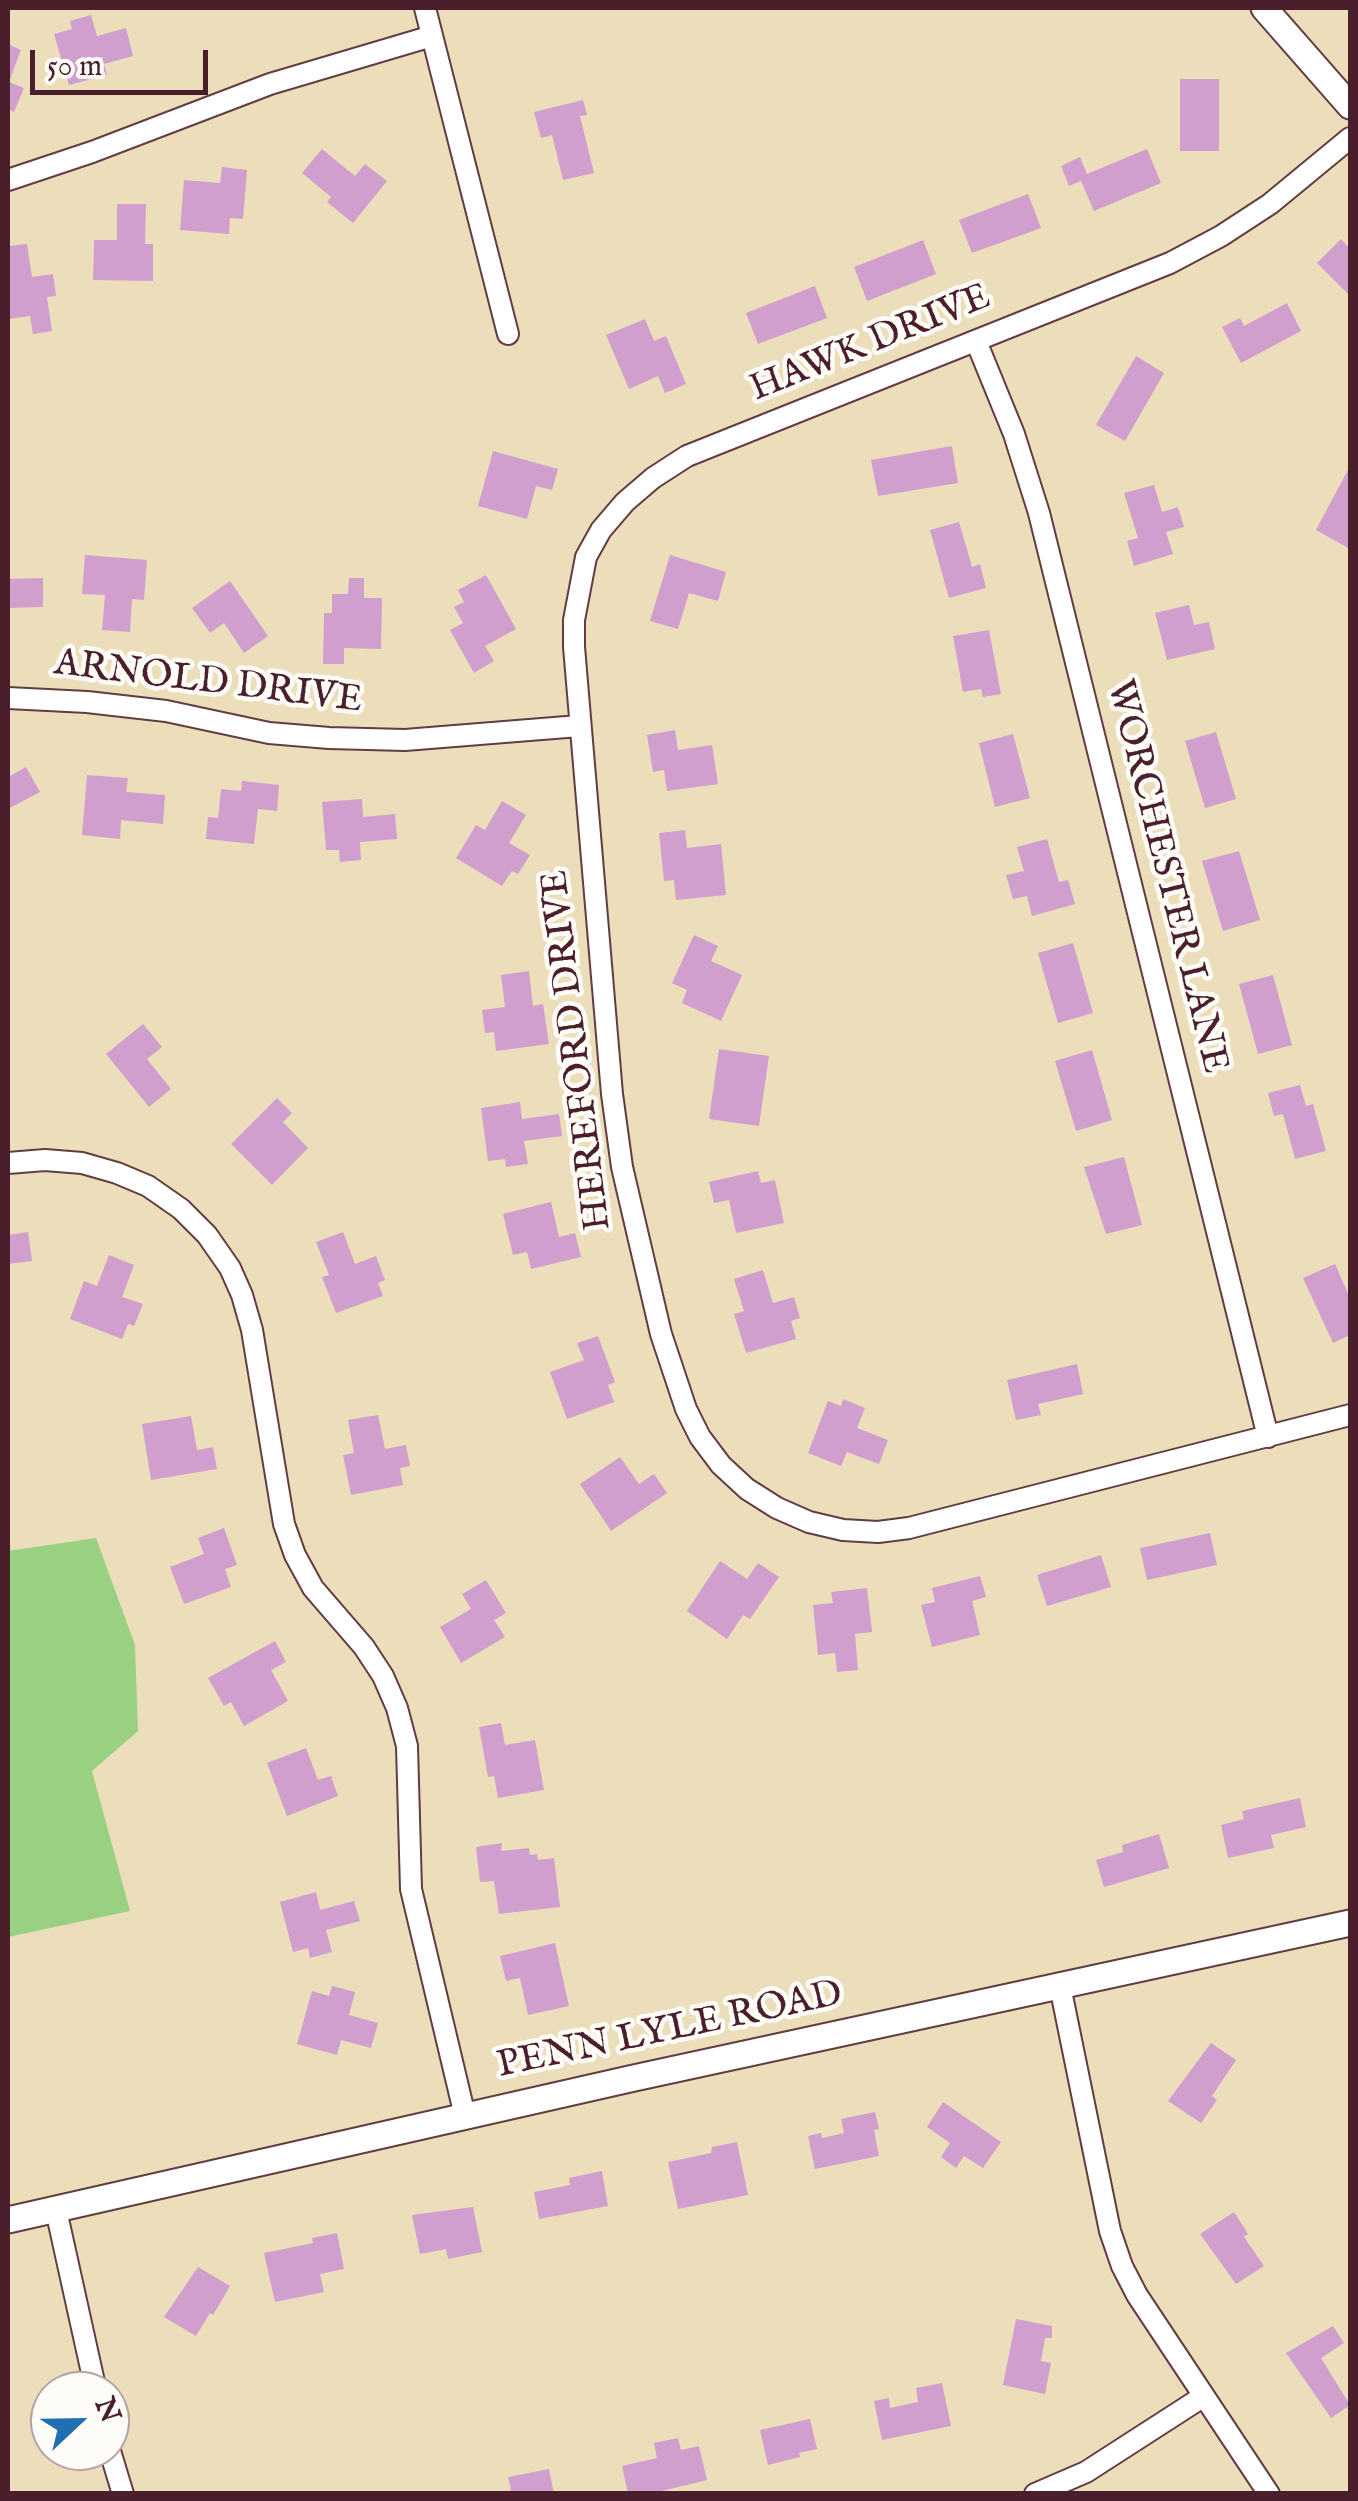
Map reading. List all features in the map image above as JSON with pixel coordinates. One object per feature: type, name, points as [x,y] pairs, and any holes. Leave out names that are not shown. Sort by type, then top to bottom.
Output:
[{"type":"street","points":[[425,8],[508,334]]},
{"type":"street","points":[[1264,8],[1350,106]]},
{"type":"street","points":[[8,180],[270,84],[432,36]]},
{"type":"street","name":"HAWK DRIVE","points":[[580,726],[574,620],[586,557],[601,530],[652,478],[687,456],[1141,276],[1222,236],[1270,204],[1350,138]]},
{"type":"street","name":"WORCHESTER LANE","points":[[976,341],[1014,434],[1039,513],[1268,1437]]},
{"type":"street","name":"ARNOLD DRIVE","points":[[8,698],[127,706],[269,733],[329,738],[404,740],[580,726]]},
{"type":"street","name":"HEREFORD DRIVE","points":[[580,726],[612,1094],[622,1167],[661,1334],[686,1409],[700,1437],[747,1489],[776,1508],[826,1526],[878,1532],[910,1528],[1350,1415]]},
{"type":"street","points":[[8,1163],[82,1163],[148,1186],[181,1209],[207,1235],[230,1268],[252,1330],[284,1524],[313,1588],[364,1647],[397,1708],[407,1746],[412,1889],[465,2116]]},
{"type":"street","name":"PENN LYLE ROAD","points":[[8,2220],[1350,1923]]},
{"type":"street","points":[[1060,1986],[1110,2231],[1122,2266],[1269,2494]]},
{"type":"street","points":[[56,2210],[92,2371]]},
{"type":"street","points":[[1036,2494],[1086,2472],[1204,2396]]},
{"type":"green space","points":[[96,1538],[135,1645],[138,1731],[92,1771],[130,1911],[8,1937],[8,1551]]},
{"type":"building","points":[[91,15],[97,36],[126,28],[133,56],[104,64],[107,75],[69,85],[54,34],[72,29],[70,21]]},
{"type":"building","points":[[8,44],[21,50],[9,82],[24,88],[14,112],[8,109]]},
{"type":"building","points":[[1180,79],[1219,79],[1219,151],[1180,151]]},
{"type":"building","points":[[583,100],[587,115],[580,116],[594,173],[563,180],[552,135],[541,138],[534,112]]},
{"type":"building","points":[[322,149],[355,176],[365,164],[387,181],[353,223],[327,202],[331,197],[302,173]]},
{"type":"building","points":[[1147,149],[1161,183],[1094,211],[1081,181],[1069,186],[1061,166],[1080,157],[1087,174]]},
{"type":"building","points":[[222,167],[247,170],[243,219],[230,218],[229,234],[180,230],[184,180],[220,183]]},
{"type":"building","points":[[1028,194],[1041,228],[972,253],[959,220]]},
{"type":"building","points":[[117,204],[146,204],[145,244],[153,244],[153,281],[93,280],[94,240],[117,240]]},
{"type":"building","points":[[1341,239],[1350,249],[1350,296],[1317,263]]},
{"type":"building","points":[[923,240],[936,274],[867,301],[854,267]]},
{"type":"building","points":[[27,244],[32,277],[53,274],[56,296],[47,297],[52,331],[33,334],[30,316],[8,319],[8,246]]},
{"type":"building","points":[[815,286],[827,318],[758,344],[746,313]]},
{"type":"building","points":[[1287,303],[1301,331],[1241,363],[1222,327],[1240,318],[1244,326]]},
{"type":"building","points":[[645,319],[654,341],[666,336],[686,384],[665,393],[658,376],[629,389],[606,335]]},
{"type":"building","points":[[1136,356],[1164,373],[1125,441],[1096,425]]},
{"type":"building","points":[[952,446],[958,483],[878,496],[871,460]]},
{"type":"building","points":[[493,451],[558,469],[552,490],[536,486],[527,519],[478,506]]},
{"type":"building","points":[[1350,466],[1350,549],[1316,530]]},
{"type":"building","points":[[1154,485],[1162,512],[1178,507],[1184,527],[1166,532],[1173,554],[1134,566],[1127,541],[1138,538],[1124,493]]},
{"type":"building","points":[[959,522],[972,567],[980,564],[986,588],[949,598],[930,530]]},
{"type":"building","points":[[85,555],[147,560],[144,600],[132,599],[130,632],[102,630],[105,595],[82,594]]},
{"type":"building","points":[[670,555],[726,572],[718,601],[689,593],[678,629],[650,621]]},
{"type":"building","points":[[486,575],[516,629],[485,646],[494,661],[474,673],[450,630],[463,623],[454,607],[464,602],[458,590]]},
{"type":"building","points":[[43,578],[43,607],[8,608],[8,579]]},
{"type":"building","points":[[349,578],[364,578],[364,598],[382,598],[381,649],[344,648],[344,664],[323,664],[324,613],[332,613],[332,594],[348,594]]},
{"type":"building","points":[[230,581],[268,636],[244,653],[224,623],[210,633],[192,608]]},
{"type":"building","points":[[1189,605],[1194,625],[1209,622],[1215,649],[1167,660],[1155,613]]},
{"type":"building","points":[[989,630],[1001,694],[983,697],[981,689],[963,692],[953,636]]},
{"type":"building","points":[[675,730],[678,750],[712,745],[718,784],[667,791],[664,770],[653,772],[647,735]]},
{"type":"building","points":[[1216,732],[1236,799],[1205,808],[1185,741]]},
{"type":"building","points":[[1013,734],[1030,798],[995,807],[979,743]]},
{"type":"building","points":[[26,767],[40,792],[8,809],[8,777]]},
{"type":"building","points":[[87,775],[128,778],[126,792],[165,795],[163,824],[121,820],[120,839],[82,835]]},
{"type":"building","points":[[242,781],[279,785],[277,811],[258,809],[254,844],[206,839],[208,817],[218,818],[221,789],[241,791]]},
{"type":"building","points":[[362,799],[363,817],[395,814],[397,839],[360,842],[361,860],[340,862],[339,850],[326,850],[322,802]]},
{"type":"building","points":[[502,801],[526,815],[509,843],[530,855],[518,874],[512,871],[502,886],[456,858],[476,825],[485,830]]},
{"type":"building","points":[[685,830],[687,848],[721,844],[726,895],[676,900],[674,880],[664,881],[659,833]]},
{"type":"building","points":[[1047,839],[1059,882],[1068,880],[1075,904],[1032,916],[1027,896],[1013,899],[1006,875],[1024,871],[1017,847]]},
{"type":"building","points":[[1239,851],[1260,920],[1223,931],[1202,861]]},
{"type":"building","points":[[694,935],[718,946],[711,961],[742,975],[721,1021],[682,1003],[687,990],[672,983]]},
{"type":"building","points":[[1073,943],[1093,1013],[1058,1023],[1038,953]]},
{"type":"building","points":[[529,971],[533,1006],[543,1004],[549,1044],[496,1051],[494,1032],[485,1033],[482,1010],[505,1007],[501,975]]},
{"type":"building","points":[[1273,975],[1292,1045],[1258,1054],[1239,984]]},
{"type":"building","points":[[143,1024],[162,1047],[147,1059],[171,1089],[149,1107],[106,1054]]},
{"type":"building","points":[[719,1049],[769,1056],[759,1126],[709,1119]]},
{"type":"building","points":[[1092,1050],[1112,1120],[1076,1131],[1055,1061]]},
{"type":"building","points":[[1300,1085],[1306,1106],[1313,1104],[1326,1151],[1295,1159],[1283,1114],[1274,1116],[1268,1093]]},
{"type":"building","points":[[277,1098],[292,1113],[283,1122],[308,1148],[272,1185],[231,1144]]},
{"type":"building","points":[[520,1102],[522,1119],[559,1114],[562,1136],[524,1141],[528,1164],[506,1167],[505,1159],[488,1161],[481,1108]]},
{"type":"building","points":[[1124,1157],[1142,1225],[1106,1234],[1084,1167]]},
{"type":"building","points":[[758,1171],[761,1183],[775,1180],[784,1223],[736,1233],[729,1200],[714,1203],[709,1182]]},
{"type":"building","points":[[551,1202],[559,1237],[575,1233],[581,1257],[531,1269],[527,1252],[513,1255],[503,1214]]},
{"type":"building","points":[[28,1232],[32,1261],[8,1264],[8,1235]]},
{"type":"building","points":[[343,1232],[355,1264],[376,1256],[385,1280],[378,1283],[383,1296],[336,1313],[322,1277],[329,1275],[316,1242]]},
{"type":"building","points":[[109,1255],[134,1265],[122,1297],[143,1304],[134,1326],[128,1324],[122,1339],[70,1319],[84,1281],[97,1286]]},
{"type":"building","points":[[1335,1264],[1350,1298],[1350,1335],[1333,1343],[1303,1278]]},
{"type":"building","points":[[763,1270],[773,1303],[794,1297],[800,1318],[791,1321],[796,1339],[746,1353],[734,1314],[744,1311],[734,1279]]},
{"type":"building","points":[[598,1336],[615,1382],[608,1385],[614,1402],[567,1419],[550,1372],[584,1360],[577,1343]]},
{"type":"building","points":[[1077,1364],[1083,1394],[1038,1404],[1041,1415],[1016,1420],[1007,1380]]},
{"type":"building","points":[[843,1399],[865,1408],[857,1428],[888,1440],[879,1464],[847,1452],[841,1466],[808,1453],[828,1401],[841,1406]]},
{"type":"building","points":[[378,1415],[385,1449],[406,1445],[410,1466],[400,1468],[403,1485],[351,1495],[343,1455],[354,1453],[348,1420]]},
{"type":"building","points":[[191,1416],[197,1450],[213,1447],[217,1469],[151,1480],[142,1424]]},
{"type":"building","points":[[620,1457],[639,1484],[654,1474],[667,1493],[611,1531],[580,1484]]},
{"type":"building","points":[[224,1528],[237,1565],[225,1569],[231,1587],[184,1604],[170,1567],[204,1554],[198,1538]]},
{"type":"building","points":[[1210,1533],[1217,1565],[1147,1580],[1140,1548]]},
{"type":"building","points":[[1101,1555],[1111,1587],[1047,1606],[1037,1575]]},
{"type":"building","points":[[720,1561],[747,1579],[758,1563],[779,1577],[750,1619],[743,1615],[727,1639],[687,1611]]},
{"type":"building","points":[[980,1576],[986,1597],[972,1601],[980,1635],[932,1647],[921,1605],[935,1602],[932,1588]]},
{"type":"building","points":[[486,1580],[506,1613],[494,1620],[505,1637],[461,1663],[440,1627],[471,1609],[462,1594]]},
{"type":"building","points":[[867,1588],[872,1632],[855,1634],[858,1670],[837,1672],[835,1653],[818,1655],[813,1605],[833,1603],[831,1592]]},
{"type":"building","points":[[275,1641],[286,1662],[271,1670],[288,1701],[244,1726],[231,1702],[224,1706],[208,1678]]},
{"type":"building","points":[[501,1723],[505,1745],[535,1740],[544,1790],[498,1798],[494,1776],[488,1777],[479,1727]]},
{"type":"building","points":[[306,1748],[318,1780],[331,1776],[338,1796],[287,1816],[267,1763]]},
{"type":"building","points":[[1300,1798],[1306,1827],[1271,1835],[1274,1848],[1228,1858],[1221,1825],[1244,1819],[1242,1811]]},
{"type":"building","points":[[1159,1834],[1169,1868],[1104,1887],[1096,1860],[1123,1852],[1122,1845]]},
{"type":"building","points":[[502,1843],[501,1851],[529,1848],[530,1855],[537,1854],[538,1860],[554,1858],[560,1907],[499,1914],[494,1881],[480,1882],[476,1847]]},
{"type":"building","points":[[316,1892],[320,1910],[354,1901],[360,1921],[326,1930],[332,1952],[310,1958],[308,1948],[293,1952],[280,1902]]},
{"type":"building","points":[[555,1943],[569,2006],[528,2015],[520,1978],[506,1981],[500,1956]]},
{"type":"building","points":[[332,1986],[355,1992],[349,2015],[378,2023],[371,2048],[341,2040],[337,2055],[297,2044],[312,1991],[329,1996]]},
{"type":"building","points":[[1211,2043],[1236,2060],[1212,2096],[1217,2100],[1201,2123],[1168,2101]]},
{"type":"building","points":[[943,2102],[1001,2142],[983,2168],[964,2156],[956,2168],[941,2157],[950,2143],[927,2127]]},
{"type":"building","points":[[875,2112],[879,2156],[815,2169],[808,2136],[821,2133],[822,2138],[844,2133],[841,2119]]},
{"type":"building","points":[[737,2142],[748,2195],[678,2209],[668,2162],[711,2153],[712,2147]]},
{"type":"building","points":[[602,2171],[608,2206],[539,2219],[534,2192],[570,2185],[569,2178]]},
{"type":"building","points":[[473,2207],[482,2252],[448,2259],[446,2249],[420,2254],[412,2215]]},
{"type":"building","points":[[1234,2212],[1248,2234],[1244,2237],[1264,2266],[1236,2284],[1200,2234]]},
{"type":"building","points":[[337,2233],[344,2269],[320,2274],[324,2292],[275,2302],[264,2253],[313,2243],[312,2238]]},
{"type":"building","points":[[198,2267],[230,2286],[196,2336],[164,2317]]},
{"type":"building","points":[[1016,2319],[1052,2326],[1052,2338],[1045,2338],[1041,2361],[1051,2363],[1045,2394],[1003,2385]]},
{"type":"building","points":[[1333,2326],[1344,2343],[1321,2358],[1350,2405],[1331,2418],[1286,2353]]},
{"type":"building","points":[[942,2383],[951,2426],[882,2440],[874,2401],[889,2398],[890,2408],[918,2402],[916,2388]]},
{"type":"building","points":[[810,2419],[817,2449],[768,2465],[760,2430]]},
{"type":"building","points":[[678,2438],[681,2450],[699,2446],[707,2480],[650,2494],[628,2494],[622,2466],[657,2458],[654,2443]]},
{"type":"building","points":[[549,2469],[554,2494],[503,2494],[511,2490],[508,2477]]}]
